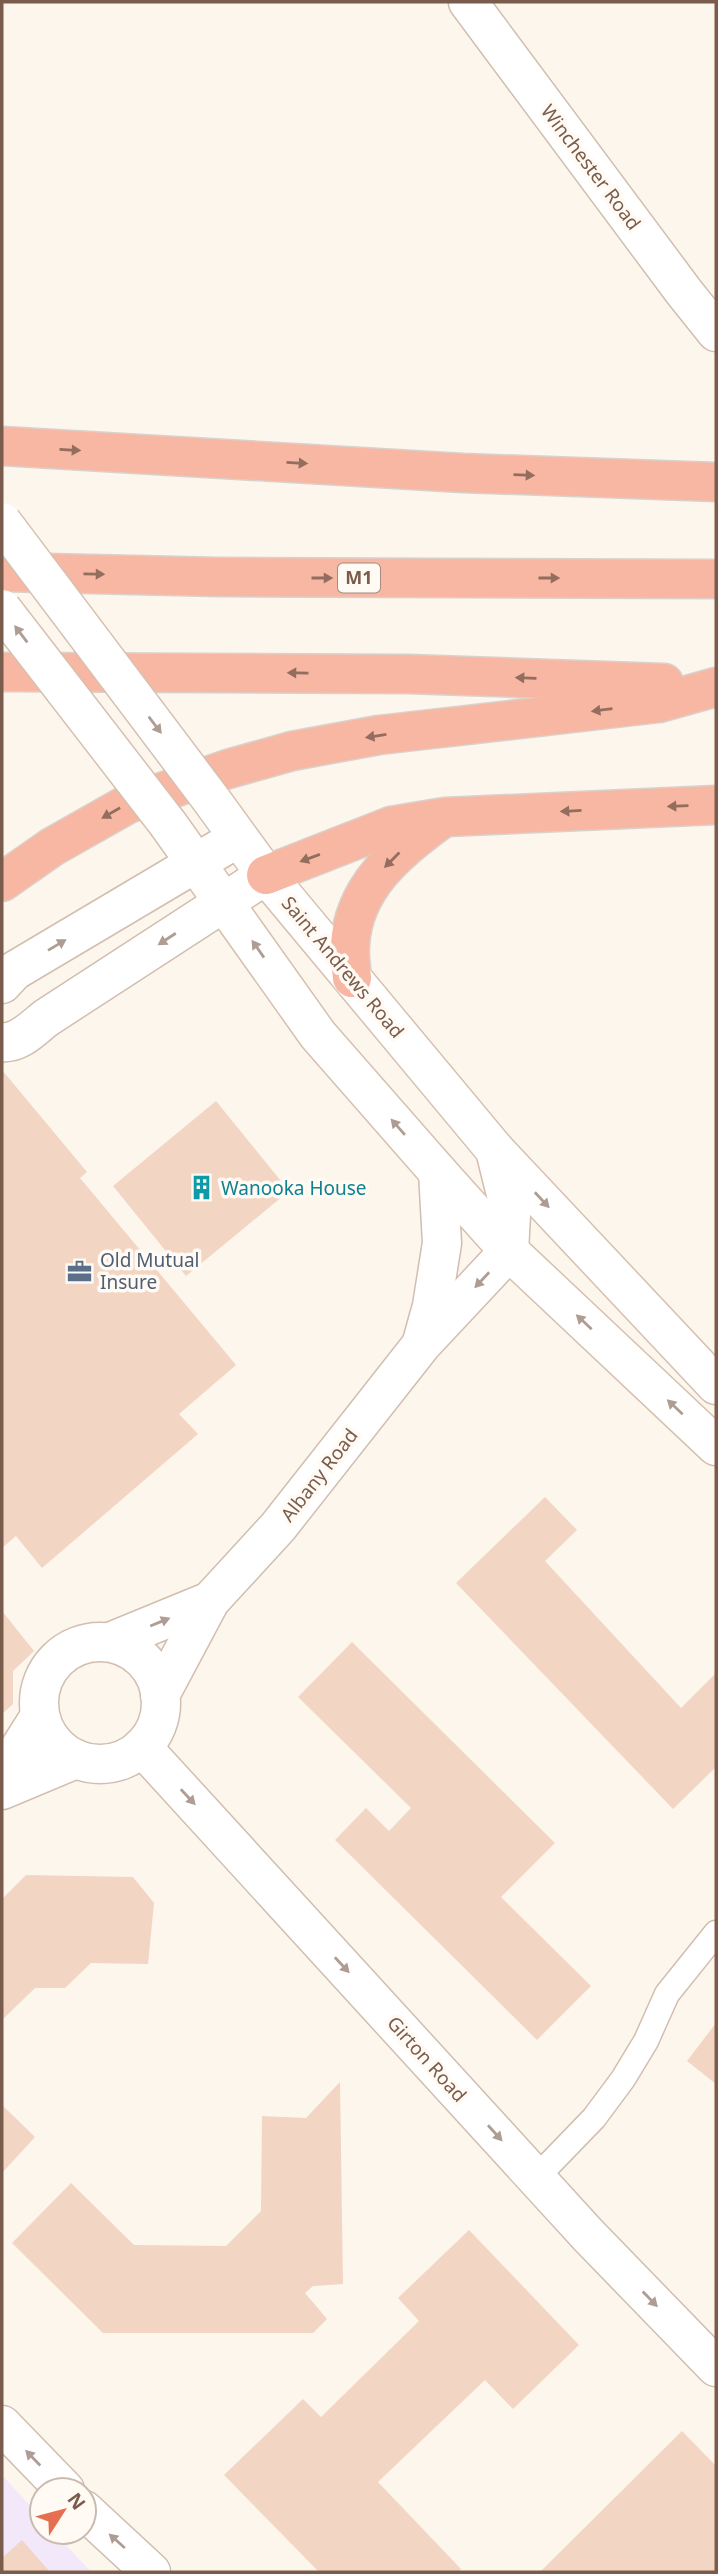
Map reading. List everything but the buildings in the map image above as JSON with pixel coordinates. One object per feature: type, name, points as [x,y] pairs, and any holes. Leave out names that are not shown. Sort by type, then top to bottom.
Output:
[{"type":"highway","points":[[2,446],[463,473],[716,482]]},
{"type":"highway","name":"M1","points":[[2,572],[220,577],[716,579]]},
{"type":"highway","points":[[2,672],[408,674],[716,686]]},
{"type":"highway","points":[[2,882],[52,847],[128,804],[228,769],[292,751],[379,735],[659,703],[716,686]]},
{"type":"highway","points":[[266,875],[391,827],[445,817],[716,805]]},
{"type":"highway","points":[[352,978],[350,945],[357,910],[371,882],[391,859],[445,817]]},
{"type":"street","name":"Winchester Road","points":[[468,2],[716,331]]},
{"type":"street","name":"Saint Andrews Road","points":[[2,522],[266,875],[495,1150],[716,1385]]},
{"type":"street","points":[[2,609],[168,824],[318,1035],[509,1251],[716,1446]]},
{"type":"street","points":[[2,984],[14,971],[238,838]]},
{"type":"street","points":[[2,1042],[17,1040],[46,1018],[266,875]]},
{"type":"street","points":[[495,1150],[511,1215],[509,1251]]},
{"type":"street","name":"Albany Road","points":[[422,1344],[432,1306],[442,1242],[438,1172]]},
{"type":"street","name":"Albany Road","points":[[160,1695],[210,1601],[278,1527],[422,1344],[509,1251]]},
{"type":"street","name":"Albany Road","points":[[110,1642],[210,1601]]},
{"type":"street","points":[[110,1642],[128,1649],[144,1661],[155,1676],[160,1695],[160,1714],[142,1747],[128,1757],[111,1763],[93,1764],[76,1759],[54,1742],[40,1716],[39,1696],[44,1677],[56,1660],[71,1648],[110,1642]]},
{"type":"street","points":[[2,1776],[40,1716]]},
{"type":"street","name":"Girton Road","points":[[142,1747],[588,2235],[716,2367]]},
{"type":"street","points":[[2,1790],[76,1759]]},
{"type":"street","points":[[2,2426],[51,2476]]},
{"type":"street","points":[[98,2523],[151,2572]]},
{"type":"lane","points":[[536,2178],[594,2118],[646,2040],[667,1994],[716,1933]]},
{"type":"shaded area","points":[[2,2475],[28,2504],[28,2546],[67,2546],[91,2572],[2,2572]]},
{"type":"place","name":"Wanooka House","points":[[201,1188]]},
{"type":"place","name":"Old Mutual Insure","points":[[80,1271]]}]
